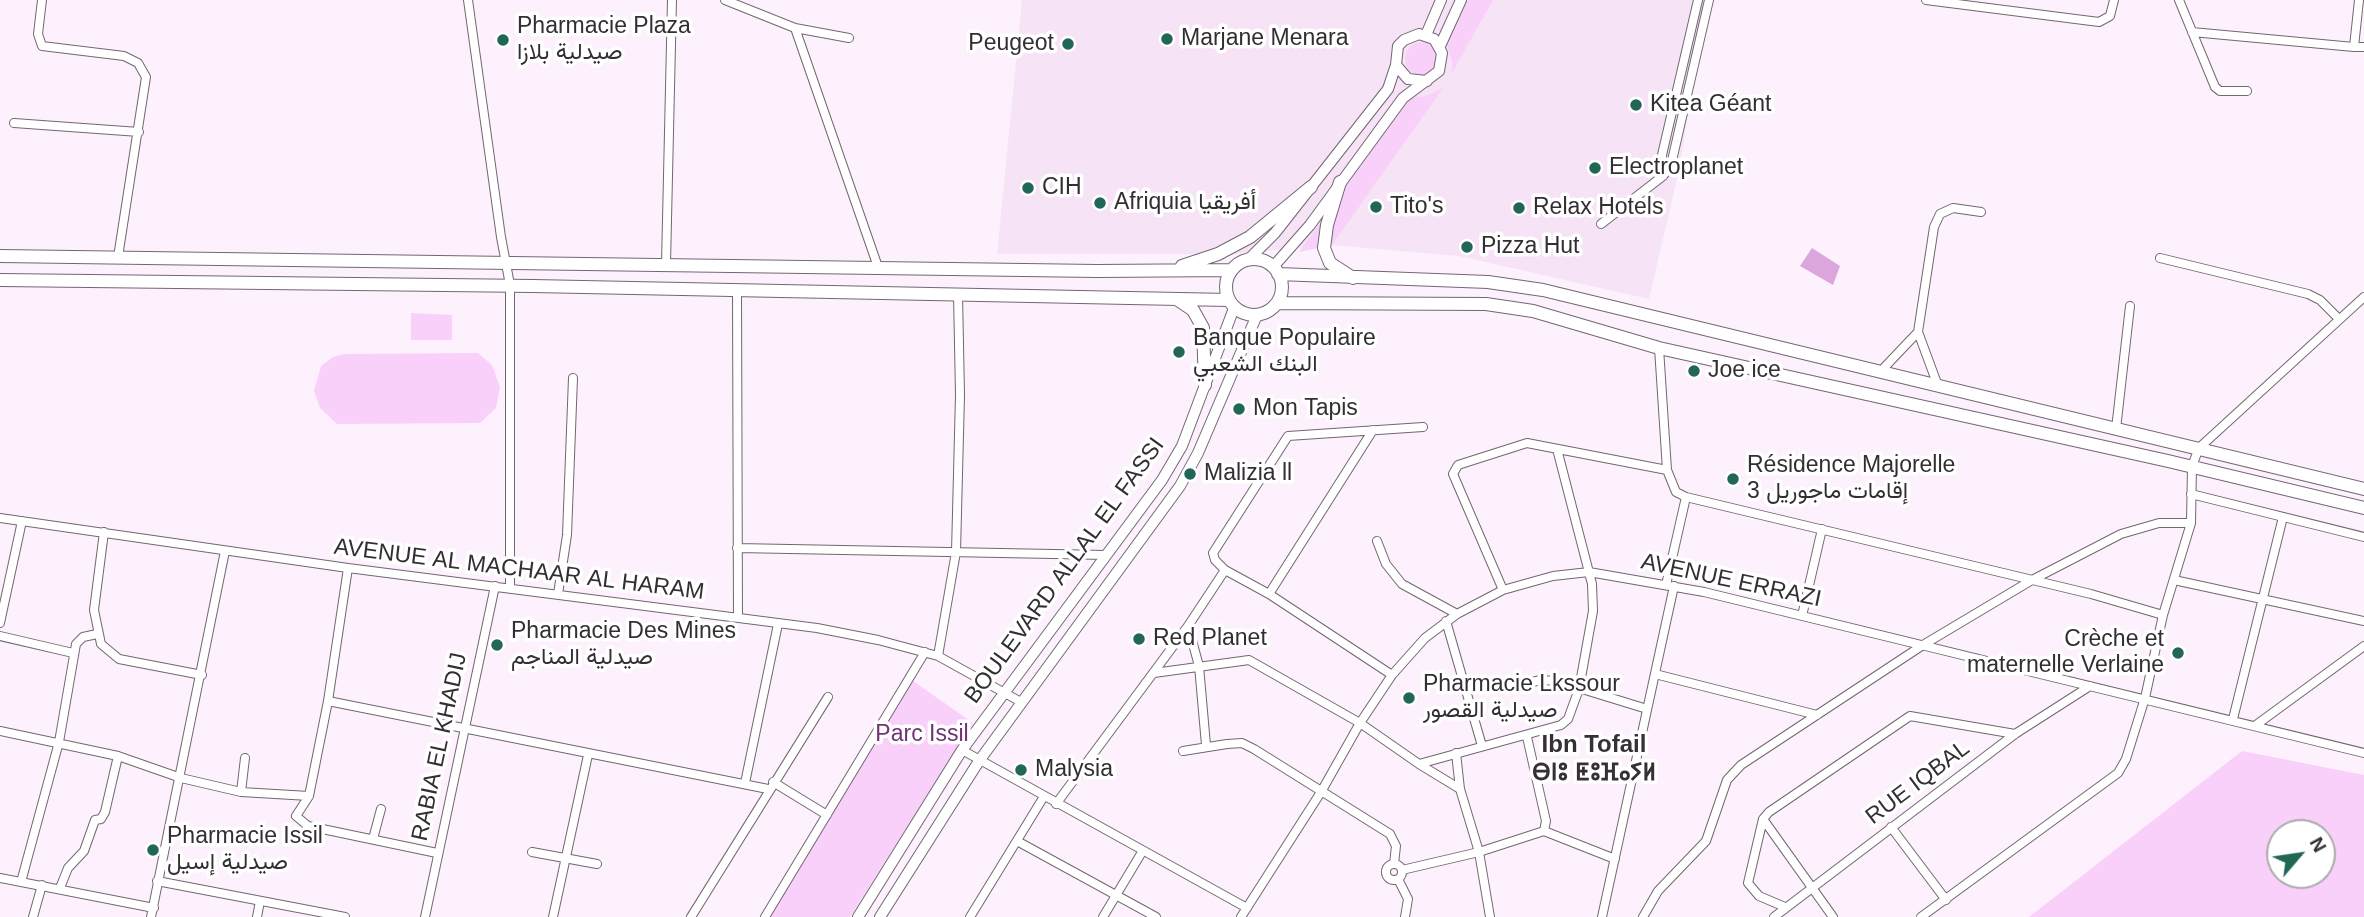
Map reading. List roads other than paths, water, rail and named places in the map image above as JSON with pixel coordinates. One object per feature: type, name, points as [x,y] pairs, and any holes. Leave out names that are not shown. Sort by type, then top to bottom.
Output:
[{"type":"main road","points":[[1426,35],[1441,0]]},
{"type":"main road","points":[[1276,270],[1403,98],[1441,67],[1440,46],[1461,0]]},
{"type":"main road","points":[[1426,35],[1440,46]]},
{"type":"main road","points":[[0,256],[1231,270],[1248,260],[1275,233],[1388,89],[1396,65],[1398,46],[1404,40],[1426,35]]},
{"type":"main road","points":[[1396,65],[1408,79],[1427,81]]},
{"type":"main road","points":[[1340,182],[1327,225],[1324,248],[1330,263],[1353,278]]},
{"type":"main road","points":[[1167,270],[1218,254],[1250,237],[1311,187]]},
{"type":"main road","points":[[1248,260],[1265,262],[1276,270],[1353,278],[1488,282],[1543,290],[2364,489]]},
{"type":"main road","points":[[1231,270],[1226,283],[1232,304]]},
{"type":"main road","points":[[1276,270],[1282,288],[1277,303]]},
{"type":"main road","points":[[0,280],[510,285],[1178,299],[1232,304],[1257,315],[1277,303],[1486,304],[1533,311],[1659,348],[2192,466],[2364,508]]},
{"type":"main road","points":[[1178,299],[1193,310],[1203,328],[1205,385]]},
{"type":"main road","name":"BOULEVARD ALLAL EL FASSI","points":[[858,917],[962,750],[1168,469],[1182,446],[1232,304]]},
{"type":"main road","name":"BOULEVARD ALLAL EL FASSI","points":[[880,917],[979,761],[1180,486],[1198,453],[1257,315]]},
{"type":"street","points":[[42,0],[38,34],[42,46],[124,55],[138,63],[146,77],[147,86],[118,257]]},
{"type":"street","points":[[468,0],[510,285],[510,588]]},
{"type":"street","points":[[666,264],[672,0]]},
{"type":"street","points":[[725,0],[794,27],[849,38]]},
{"type":"street","points":[[1662,176],[1662,155],[1698,0]]},
{"type":"street","points":[[1601,224],[1662,176],[1674,156],[1709,0]]},
{"type":"street","points":[[1926,0],[1964,2],[2099,22],[2110,16],[2114,0]]},
{"type":"street","points":[[2179,0],[2215,87],[2220,90],[2247,91]]},
{"type":"street","points":[[2354,47],[2359,0]]},
{"type":"street","points":[[794,27],[878,267]]},
{"type":"street","points":[[2192,32],[2364,47]]},
{"type":"street","points":[[14,123],[139,132]]},
{"type":"street","points":[[1938,386],[1918,332],[1937,220],[1953,208],[1980,212]]},
{"type":"street","points":[[2160,258],[2308,294],[2319,300],[2339,320]]},
{"type":"street","points":[[737,290],[738,618]]},
{"type":"street","points":[[938,656],[956,552],[960,395],[958,294]]},
{"type":"street","points":[[1921,917],[2118,773],[2126,759],[2145,698],[2163,615],[2191,523],[2192,466],[2199,448],[2364,297]]},
{"type":"street","points":[[2116,429],[2130,306]]},
{"type":"street","points":[[1880,372],[1918,332]]},
{"type":"street","points":[[1659,348],[1667,470],[1676,492],[1686,497],[2032,580],[2163,615]]},
{"type":"street","points":[[558,594],[566,535],[573,378]]},
{"type":"street","points":[[1392,675],[1269,594],[1225,570],[1214,561],[1213,552],[1282,441],[1295,434],[1423,427]]},
{"type":"street","points":[[1269,594],[1373,430]]},
{"type":"street","points":[[1503,590],[1453,474],[1455,468],[1519,444],[1667,470]]},
{"type":"street","points":[[1419,764],[1457,752],[1527,737],[1565,722],[1579,688],[1593,611],[1589,572],[1557,449]]},
{"type":"street","points":[[2191,494],[2364,537]]},
{"type":"street","points":[[1602,917],[1655,674],[1686,497]]},
{"type":"street","points":[[2232,719],[2283,517]]},
{"type":"street","name":"AVENUE AL MACHAAR AL HARAM","points":[[0,518],[348,568],[738,618],[878,640],[938,656],[1021,702]]},
{"type":"street","points":[[0,623],[22,521]]},
{"type":"street","points":[[1643,917],[1658,891],[1706,841],[1732,773],[1923,645],[2032,580],[2140,527],[2191,523]]},
{"type":"street","points":[[1802,616],[1822,529]]},
{"type":"street","points":[[104,532],[94,610],[96,634],[110,654],[119,659],[202,675]]},
{"type":"street","points":[[1377,541],[1394,577],[1457,614]]},
{"type":"street","points":[[737,548],[1106,555]]},
{"type":"street","points":[[0,878],[60,888],[153,913],[157,881],[181,778],[225,551]]},
{"type":"street","points":[[348,568],[328,701],[309,796],[296,816],[302,824],[438,853]]},
{"type":"street","points":[[1056,804],[1188,626],[1225,570]]},
{"type":"street","name":"AVENUE ERRAZI","points":[[1241,917],[1321,792],[1360,723],[1392,675],[1425,638],[1457,614],[1503,590],[1553,576],[1589,572],[1670,586],[2145,698],[2364,753]]},
{"type":"street","points":[[2174,580],[2364,621]]},
{"type":"street","name":"RABIA EL KHADIJ","points":[[425,917],[495,586]]},
{"type":"street","points":[[1446,621],[1482,746]]},
{"type":"street","points":[[745,783],[778,624]]},
{"type":"street","points":[[1188,626],[1199,666],[1206,745]]},
{"type":"street","points":[[21,882],[59,742],[74,653],[79,639],[96,634]]},
{"type":"street","points":[[0,636],[74,653]]},
{"type":"street","points":[[2256,725],[2364,646]]},
{"type":"street","points":[[765,917],[925,652]]},
{"type":"street","points":[[1154,673],[1249,660],[1360,723],[1460,789]]},
{"type":"street","points":[[1655,674],[1816,715]]},
{"type":"street","points":[[1523,684],[1547,679],[1647,709]]},
{"type":"street","name":"RUE IQBAL","points":[[1774,917],[2015,734],[2090,686]]},
{"type":"street","points":[[691,917],[828,697]]},
{"type":"street","points":[[328,701],[588,755],[745,783],[771,785],[827,815]]},
{"type":"street","points":[[1786,907],[1759,896],[1748,883],[1763,819],[1777,804],[1910,716],[2015,734]]},
{"type":"street","points":[[0,731],[118,756],[181,778],[241,792],[309,796]]},
{"type":"street","points":[[1527,737],[1545,814],[1544,831]]},
{"type":"street","points":[[1183,751],[1206,745],[1242,743],[1390,834],[1396,846],[1398,879],[1408,899],[1405,917]]},
{"type":"street","points":[[962,750],[1247,908]]},
{"type":"street","points":[[1457,752],[1460,789],[1479,852],[1490,917]]},
{"type":"street","points":[[554,917],[588,755]]},
{"type":"street","points":[[60,888],[68,868],[84,851],[95,820],[101,818],[105,812],[118,756]]},
{"type":"street","points":[[241,792],[245,758]]},
{"type":"street","points":[[970,917],[1043,797]]},
{"type":"street","points":[[373,839],[381,809]]},
{"type":"street","points":[[1763,819],[1833,917]]},
{"type":"street","points":[[1891,827],[1946,900]]},
{"type":"street","points":[[1398,879],[1387,875],[1388,868],[1479,852],[1544,831],[1615,859]]},
{"type":"street","points":[[1017,841],[1156,917]]},
{"type":"street","points":[[532,852],[597,864]]},
{"type":"street","points":[[1103,917],[1142,852]]},
{"type":"street","points":[[157,881],[345,917]]},
{"type":"street","points":[[33,917],[43,885]]},
{"type":"street","points":[[257,917],[260,901]]},
{"type":"place","name":"Marjane Menara","points":[[1167,39]]},
{"type":"place","name":"Pharmacie Plaza صيدلية بلازا","points":[[503,40]]},
{"type":"place","name":"Peugeot","points":[[1068,44]]},
{"type":"place","name":"Kitea Géant","points":[[1636,105]]},
{"type":"place","name":"Electroplanet","points":[[1595,168]]},
{"type":"place","name":"CIH","points":[[1028,188]]},
{"type":"place","name":"Afriquia أفريقيا","points":[[1100,203]]},
{"type":"place","name":"Tito's","points":[[1376,207]]},
{"type":"place","name":"Relax Hotels","points":[[1519,208]]},
{"type":"place","name":"Pizza Hut","points":[[1467,247]]},
{"type":"place","name":"Banque Populaire البنك الشعبي","points":[[1179,352]]},
{"type":"place","name":"Joe ice","points":[[1694,371]]},
{"type":"place","name":"Mon Tapis","points":[[1239,409]]},
{"type":"place","name":"Malizia ll","points":[[1190,474]]},
{"type":"place","name":"Résidence Majorelle إقامات ماجوريل 3","points":[[1733,479]]},
{"type":"place","name":"Red Planet","points":[[1139,639]]},
{"type":"place","name":"Pharmacie Des Mines صيدلية المناجم","points":[[497,645]]},
{"type":"place","name":"Crèche et maternelle Verlaine","points":[[2178,653]]},
{"type":"place","name":"Pharmacie Lkssour صيدلية القصور","points":[[1409,698]]},
{"type":"place","name":"Malysia","points":[[1021,770]]},
{"type":"place","name":"Pharmacie Issil صيدلية إسيل","points":[[153,850]]},
{"type":"district","name":"Ibn Tofail ⴱⵏⵓ ⵟⵓⴼⴰⵢⵍ","points":[[1594,759]]},
{"type":"park label","name":"Parc Issil","points":[[922,735]]}]
